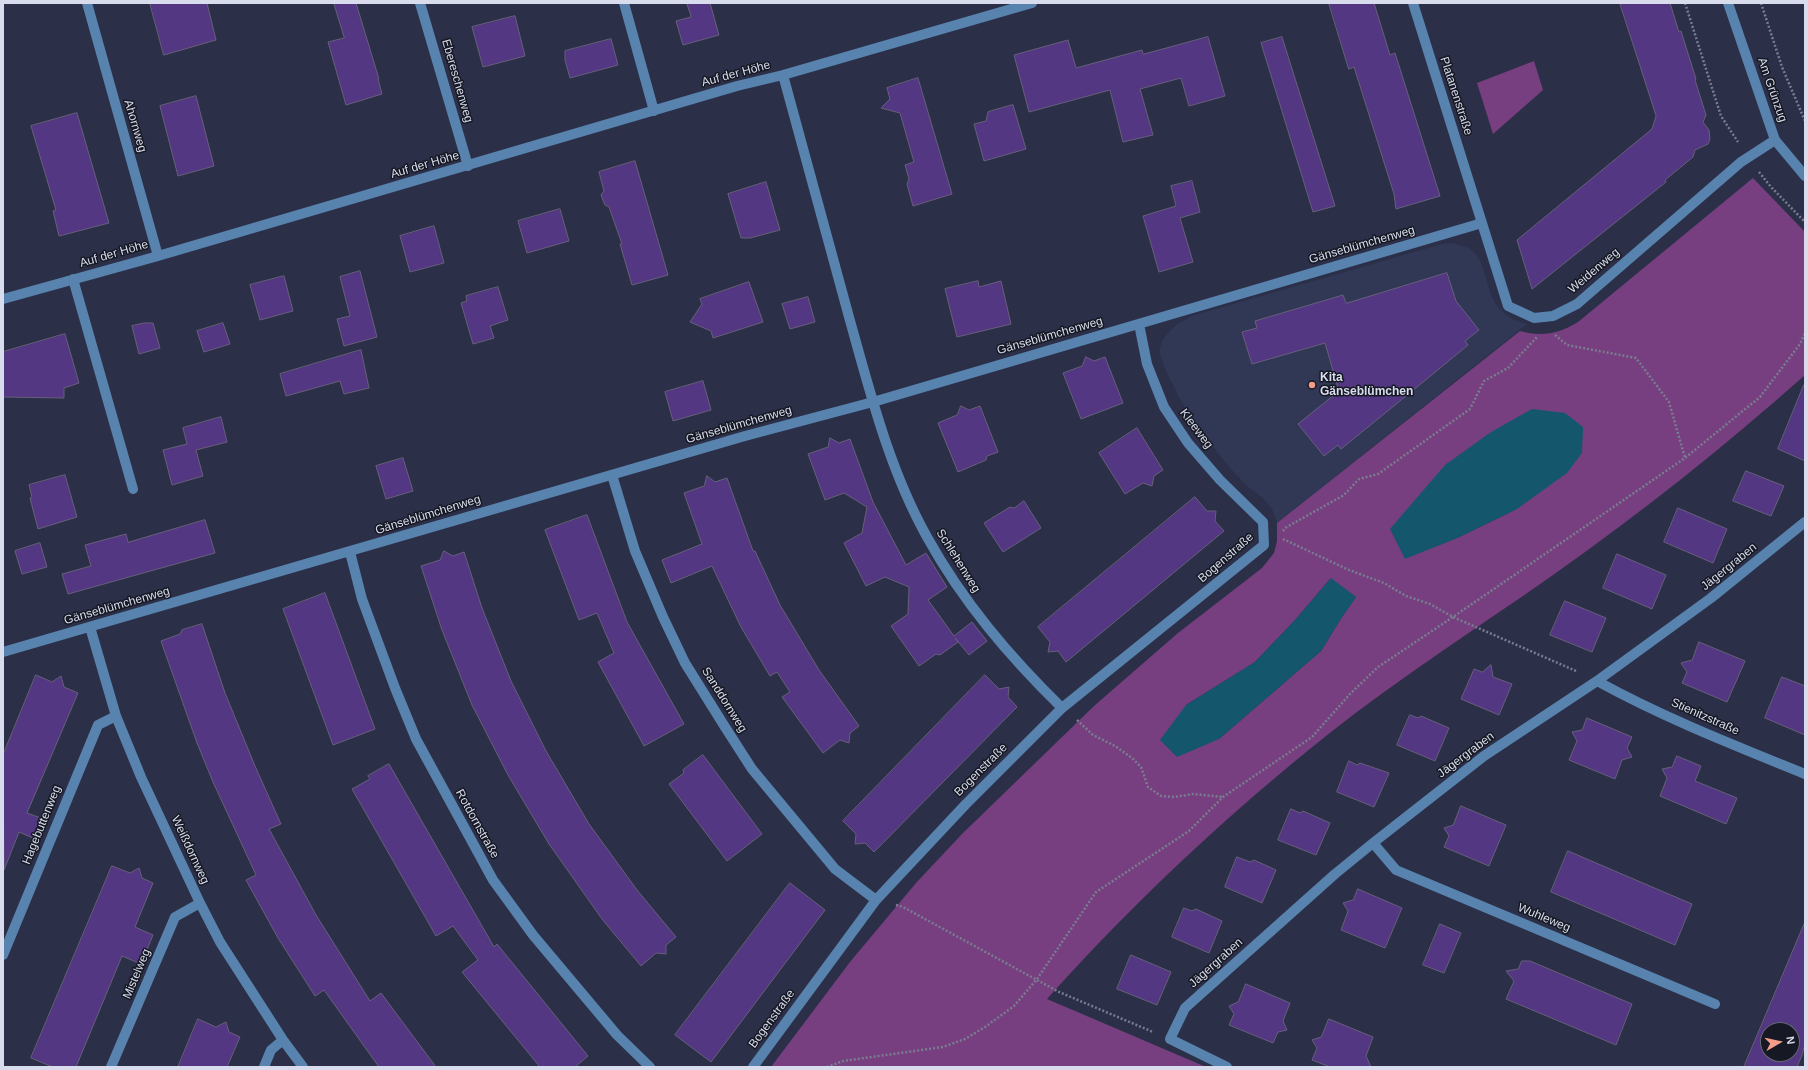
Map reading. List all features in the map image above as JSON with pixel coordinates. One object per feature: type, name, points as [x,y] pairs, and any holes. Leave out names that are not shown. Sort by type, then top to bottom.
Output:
[{"type":"street","name":"Ahornweg","points":[[87,3],[158,256]]},
{"type":"street","name":"Ebereschenweg","points":[[420,3],[468,166]]},
{"type":"street","points":[[624,3],[654,111]]},
{"type":"street","name":"Auf der Höhe","points":[[3,299],[158,256],[737,86],[783,75],[999,7],[1032,3]]},
{"type":"street","name":"Platanenstraße","points":[[1413,3],[1482,223]]},
{"type":"street","name":"Am Grünzug","points":[[1728,3],[1775,140],[1805,176]]},
{"type":"street","name":"Auf der Höhe","points":[[783,75],[873,402]]},
{"type":"street","name":"Weidenweg","points":[[1534,318],[1553,316],[1577,304],[1747,157],[1775,140]]},
{"type":"street","points":[[1482,223],[1508,306],[1534,318]]},
{"type":"street","name":"Gänseblümchenweg","points":[[3,652],[745,436],[873,402],[1482,223]]},
{"type":"street","name":"Auf der Höhe","points":[[73,279],[133,489]]},
{"type":"street","name":"Kleeweg","points":[[1139,324],[1147,364],[1164,407],[1188,443],[1220,480],[1263,522],[1264,532]]},
{"type":"street","name":"Schlehenweg","points":[[873,402],[898,478],[927,537],[982,623],[1023,670],[1062,708]]},
{"type":"street","name":"Sanddornweg","points":[[612,475],[635,551],[663,617],[685,663],[752,769],[835,869],[876,900]]},
{"type":"street","name":"Jägergraben","points":[[1170,1039],[1186,1008],[1335,874],[1373,843],[1484,756],[1597,681],[1711,598],[1805,522]]},
{"type":"street","name":"Bogenstraße","points":[[753,1067],[876,900],[966,804],[1062,708],[1264,544],[1264,532]]},
{"type":"street","name":"Rotdornstraße","points":[[350,552],[362,599],[416,740],[493,880],[533,935],[617,1035],[650,1067]]},
{"type":"street","name":"Weißdornweg","points":[[90,627],[116,716],[141,777],[200,903],[220,942],[283,1040],[303,1067]]},
{"type":"street","name":"Stienitzstraße","points":[[1597,681],[1623,695],[1753,753],[1805,774]]},
{"type":"street","name":"Hagebuttenweg","points":[[3,955],[98,725],[116,716]]},
{"type":"street","name":"Wuhleweg","points":[[1373,843],[1396,870],[1715,1004]]},
{"type":"street","name":"Mistelweg","points":[[111,1067],[176,917],[200,903]]},
{"type":"street","points":[[1170,1039],[1227,1067]]},
{"type":"street","points":[[264,1067],[271,1050],[283,1040]]},
{"type":"path","points":[[1685,3],[1721,116],[1747,157],[1770,187],[1805,222]]},
{"type":"path","points":[[1761,3],[1782,67],[1805,120]]},
{"type":"path","points":[[1534,318],[1567,345],[1636,358],[1669,402],[1685,458]]},
{"type":"path","points":[[1546,328],[1508,368],[1484,381],[1470,410],[1378,474],[1359,479],[1344,495],[1285,528],[1280,537],[1349,570],[1384,583],[1406,596],[1430,604],[1453,617],[1597,681]]},
{"type":"path","points":[[827,1067],[843,1061],[943,1047],[965,1039],[1014,1006],[1037,979],[1096,892],[1189,831],[1223,797],[1312,737],[1350,694],[1378,667],[1685,458],[1760,397],[1800,344],[1805,333]]},
{"type":"path","points":[[1093,735],[1115,746],[1132,758],[1141,767],[1148,787],[1161,796],[1174,797],[1193,794],[1223,797]]},
{"type":"path","points":[[876,900],[903,908],[1059,992],[1170,1039]]},
{"type":"shaded area","points":[[1534,61],[1543,90],[1493,134],[1477,83]]},
{"type":"shaded area","points":[[1753,178],[1805,232],[1805,375],[1713,453],[1618,528],[1553,575],[1385,691],[1293,763],[1219,826],[1148,893],[1047,999],[1206,1067],[771,1067],[850,962],[916,883],[962,834],[1094,706],[1178,633],[1262,568],[1274,553],[1277,541],[1277,523],[1520,331],[1535,334],[1557,332],[1578,322]],"holes":[[[1517,509],[1457,538],[1405,558]],[[1330,579],[1356,597],[1321,651],[1219,739],[1186,705],[1255,662],[1296,619]]]},
{"type":"shaded area","name":"Kita Gänseblümchen","points":[[1452,243],[1469,248],[1477,256],[1482,265],[1491,295],[1496,305],[1514,320],[1527,324],[1277,523],[1272,509],[1264,499],[1246,485],[1198,429],[1180,399],[1166,371],[1159,352],[1162,341],[1179,323],[1192,316],[1442,244]]},
{"type":"shaded area","points":[[1532,409],[1565,413],[1583,427],[1582,453],[1567,473],[1517,509],[1457,538],[1405,559],[1390,529],[1445,465],[1491,432]]},
{"type":"shaded area","points":[[1331,578],[1356,597],[1321,651],[1219,739],[1177,757],[1160,740],[1186,705],[1255,662],[1296,619]]},
{"type":"building","points":[[150,3],[207,3],[216,40],[164,55]]},
{"type":"building","points":[[334,3],[356,3],[379,79],[382,94],[346,105],[328,42],[344,38]]},
{"type":"building","points":[[687,3],[710,3],[719,35],[683,45],[676,21],[691,17]]},
{"type":"building","points":[[1329,3],[1374,3],[1390,55],[1395,53],[1440,196],[1396,209],[1394,194],[1354,67],[1349,69]]},
{"type":"building","points":[[1620,3],[1670,3],[1679,32],[1681,31],[1696,79],[1695,80],[1706,115],[1703,122],[1709,130],[1710,139],[1708,144],[1695,150],[1693,157],[1665,180],[1666,182],[1532,289],[1517,240],[1652,129],[1656,116]]},
{"type":"building","points":[[515,16],[525,56],[483,67],[472,27]]},
{"type":"building","points":[[1208,37],[1225,96],[1189,106],[1181,78],[1140,89],[1153,135],[1123,142],[1110,90],[1029,112],[1014,55],[1068,40],[1076,68],[1142,50],[1143,54]]},
{"type":"building","points":[[1282,37],[1335,206],[1313,212],[1261,43]]},
{"type":"building","points":[[611,39],[618,65],[570,78],[565,60],[565,51]]},
{"type":"building","points":[[918,78],[952,194],[913,206],[907,184],[909,179],[905,165],[914,162],[900,113],[881,108],[890,99],[887,88]]},
{"type":"building","points":[[196,96],[214,166],[178,176],[160,106]]},
{"type":"building","points":[[1013,105],[1026,149],[984,161],[974,124],[986,121],[988,112]]},
{"type":"building","points":[[77,113],[109,223],[59,236],[53,211],[56,210],[31,126]]},
{"type":"building","points":[[635,161],[668,275],[632,285],[620,244],[622,244],[609,207],[605,205],[601,195],[604,191],[599,172]]},
{"type":"building","points":[[1192,181],[1200,212],[1180,218],[1193,262],[1159,272],[1143,216],[1176,206],[1171,186]]},
{"type":"building","points":[[766,182],[780,230],[750,238],[741,238],[728,194]]},
{"type":"building","points":[[560,209],[569,241],[527,253],[518,221]]},
{"type":"building","points":[[434,226],[444,263],[410,272],[400,236]]},
{"type":"building","points":[[360,271],[377,337],[344,346],[337,319],[350,316],[340,277]]},
{"type":"building","name":"Kita Gänseblümchen","points":[[1447,273],[1456,301],[1479,330],[1465,341],[1468,345],[1341,449],[1338,445],[1324,456],[1298,424],[1339,391],[1325,343],[1252,364],[1242,332],[1257,328],[1255,321],[1343,295],[1346,303]]},
{"type":"building","points":[[284,276],[293,311],[260,320],[250,285]]},
{"type":"building","points":[[978,281],[979,287],[1001,281],[1011,324],[957,337],[945,289]]},
{"type":"building","points":[[749,282],[763,322],[713,338],[711,331],[690,322],[702,304],[700,299]]},
{"type":"building","points":[[498,287],[508,320],[490,326],[494,338],[473,344],[461,303],[467,301],[466,296]]},
{"type":"building","points":[[808,297],[815,322],[790,329],[782,304]]},
{"type":"building","points":[[144,323],[153,323],[160,348],[139,354],[132,326]]},
{"type":"building","points":[[223,323],[230,344],[204,352],[197,331]]},
{"type":"building","points":[[65,334],[79,383],[64,388],[64,398],[3,397],[3,352]]},
{"type":"building","points":[[361,350],[369,388],[344,394],[340,381],[286,396],[280,374]]},
{"type":"building","points":[[1086,357],[1094,361],[1105,357],[1123,403],[1081,419],[1063,373],[1082,366]]},
{"type":"building","points":[[703,381],[711,410],[673,421],[665,392]]},
{"type":"building","points":[[1805,385],[1805,461],[1778,449]]},
{"type":"building","points":[[961,406],[969,410],[980,406],[998,452],[987,456],[986,460],[958,472],[938,423],[957,415]]},
{"type":"building","points":[[221,417],[227,442],[196,450],[203,476],[172,485],[163,450],[187,444],[183,428]]},
{"type":"building","points":[[1137,428],[1163,470],[1154,476],[1152,486],[1143,483],[1125,494],[1099,453]]},
{"type":"building","points":[[830,438],[839,443],[850,439],[873,502],[906,565],[926,553],[947,587],[928,600],[954,636],[972,622],[987,641],[969,655],[955,638],[958,642],[940,655],[936,654],[919,666],[891,626],[908,614],[909,587],[885,577],[866,586],[844,543],[862,533],[867,507],[844,493],[825,500],[808,454],[828,447]]},
{"type":"building","points":[[403,458],[413,491],[386,499],[376,466]]},
{"type":"building","points":[[1746,471],[1784,486],[1771,516],[1733,501]]},
{"type":"building","points":[[65,475],[77,517],[38,529],[30,498],[32,497],[29,485]]},
{"type":"building","points":[[707,476],[715,482],[727,478],[753,551],[755,551],[780,605],[819,670],[859,726],[850,733],[849,743],[840,740],[823,753],[782,697],[790,692],[777,672],[770,676],[741,627],[712,566],[671,583],[662,560],[702,544],[684,493],[704,486]]},
{"type":"building","points":[[1195,497],[1207,511],[1216,511],[1215,521],[1224,531],[1066,662],[1058,651],[1048,652],[1050,642],[1038,627]]},
{"type":"building","points":[[1024,501],[1041,528],[1003,552],[984,523],[1010,507],[1014,508]]},
{"type":"building","points":[[1678,508],[1727,529],[1713,563],[1664,542]]},
{"type":"building","points":[[587,515],[627,622],[684,724],[644,746],[598,662],[614,653],[597,613],[579,620],[545,530]]},
{"type":"building","points":[[205,520],[215,553],[68,594],[62,574],[91,566],[85,545],[126,534],[128,542]]},
{"type":"building","points":[[40,543],[47,567],[22,574],[15,551]]},
{"type":"building","points":[[444,551],[453,556],[464,552],[482,608],[511,681],[546,751],[589,824],[637,890],[676,937],[666,945],[666,954],[656,953],[641,966],[602,919],[549,844],[508,775],[472,705],[442,630],[421,566],[440,560]]},
{"type":"building","points":[[1617,554],[1666,575],[1652,609],[1603,588]]},
{"type":"building","points":[[325,593],[375,729],[333,745],[283,609]]},
{"type":"building","points":[[1565,601],[1606,618],[1592,652],[1550,635]]},
{"type":"building","points":[[202,624],[225,693],[281,824],[269,829],[316,915],[370,1001],[381,993],[436,1067],[379,1067],[324,990],[315,996],[278,938],[246,880],[256,875],[213,782],[197,743],[161,641],[180,634],[182,630]]},
{"type":"building","points":[[1699,642],[1745,661],[1727,702],[1682,683],[1687,672],[1681,663],[1692,660]]},
{"type":"building","points":[[1491,665],[1493,677],[1512,684],[1499,715],[1461,699],[1474,669],[1482,672]]},
{"type":"building","points":[[36,675],[52,682],[61,676],[64,687],[78,693],[27,813],[41,818],[33,838],[19,832],[4,870],[3,755]]},
{"type":"building","points":[[985,675],[999,689],[1009,687],[1008,697],[1017,707],[874,852],[865,843],[855,844],[856,834],[843,821]]},
{"type":"building","points":[[1782,677],[1805,686],[1805,735],[1765,718]]},
{"type":"building","points":[[1410,715],[1418,718],[1421,716],[1449,728],[1435,761],[1397,745]]},
{"type":"building","points":[[1587,718],[1632,737],[1627,748],[1632,757],[1622,760],[1615,779],[1569,760],[1577,741],[1572,732],[1582,730]]},
{"type":"building","points":[[703,755],[762,834],[727,861],[669,784],[684,773],[683,770]]},
{"type":"building","points":[[1677,756],[1701,766],[1695,781],[1737,798],[1726,824],[1660,796],[1667,778],[1662,769],[1672,767]]},
{"type":"building","points":[[1349,761],[1357,765],[1360,763],[1389,773],[1374,807],[1337,792]]},
{"type":"building","points":[[389,764],[494,947],[497,944],[588,1056],[575,1067],[540,1067],[462,972],[478,960],[453,926],[436,936],[352,789],[370,779],[368,776]]},
{"type":"building","points":[[1461,806],[1506,825],[1489,866],[1444,847],[1449,836],[1444,828],[1453,825]]},
{"type":"building","points":[[1291,809],[1300,813],[1303,811],[1330,823],[1316,855],[1278,840]]},
{"type":"building","points":[[1568,851],[1692,904],[1675,945],[1551,892]]},
{"type":"building","points":[[1237,857],[1250,862],[1254,860],[1276,870],[1262,903],[1225,887]]},
{"type":"building","points":[[112,866],[130,873],[139,868],[142,878],[153,883],[135,927],[153,935],[141,964],[122,956],[76,1067],[53,1067],[31,1058]]},
{"type":"building","points":[[790,883],[825,910],[711,1062],[675,1035]]},
{"type":"building","points":[[1358,889],[1402,908],[1385,948],[1341,930],[1348,911],[1343,903],[1353,900]]},
{"type":"building","points":[[1184,908],[1192,911],[1196,909],[1222,921],[1209,953],[1172,937]]},
{"type":"building","points":[[1805,922],[1805,1044],[1800,1060],[1800,1022],[1763,1022]]},
{"type":"building","points":[[1440,924],[1461,933],[1444,973],[1423,965]]},
{"type":"building","points":[[1131,955],[1171,972],[1157,1005],[1117,989]]},
{"type":"building","points":[[1522,961],[1530,961],[1632,1004],[1616,1045],[1506,999],[1514,981],[1506,971],[1518,969]]},
{"type":"building","points":[[1246,984],[1290,1003],[1283,1021],[1287,1030],[1278,1032],[1273,1043],[1229,1025],[1234,1014],[1229,1006],[1238,1002]]},
{"type":"building","points":[[198,1019],[216,1027],[226,1022],[229,1032],[240,1037],[227,1067],[178,1067]]},
{"type":"building","points":[[1329,1019],[1373,1037],[1366,1056],[1371,1067],[1330,1067],[1312,1060],[1317,1048],[1312,1040],[1321,1037]]},
{"type":"building","points":[[1760,1029],[1760,1062],[1799,1062],[1797,1067],[1744,1067]]},
{"type":"place","name":"Kita Gänseblümchen","points":[[1312,385]]}]
